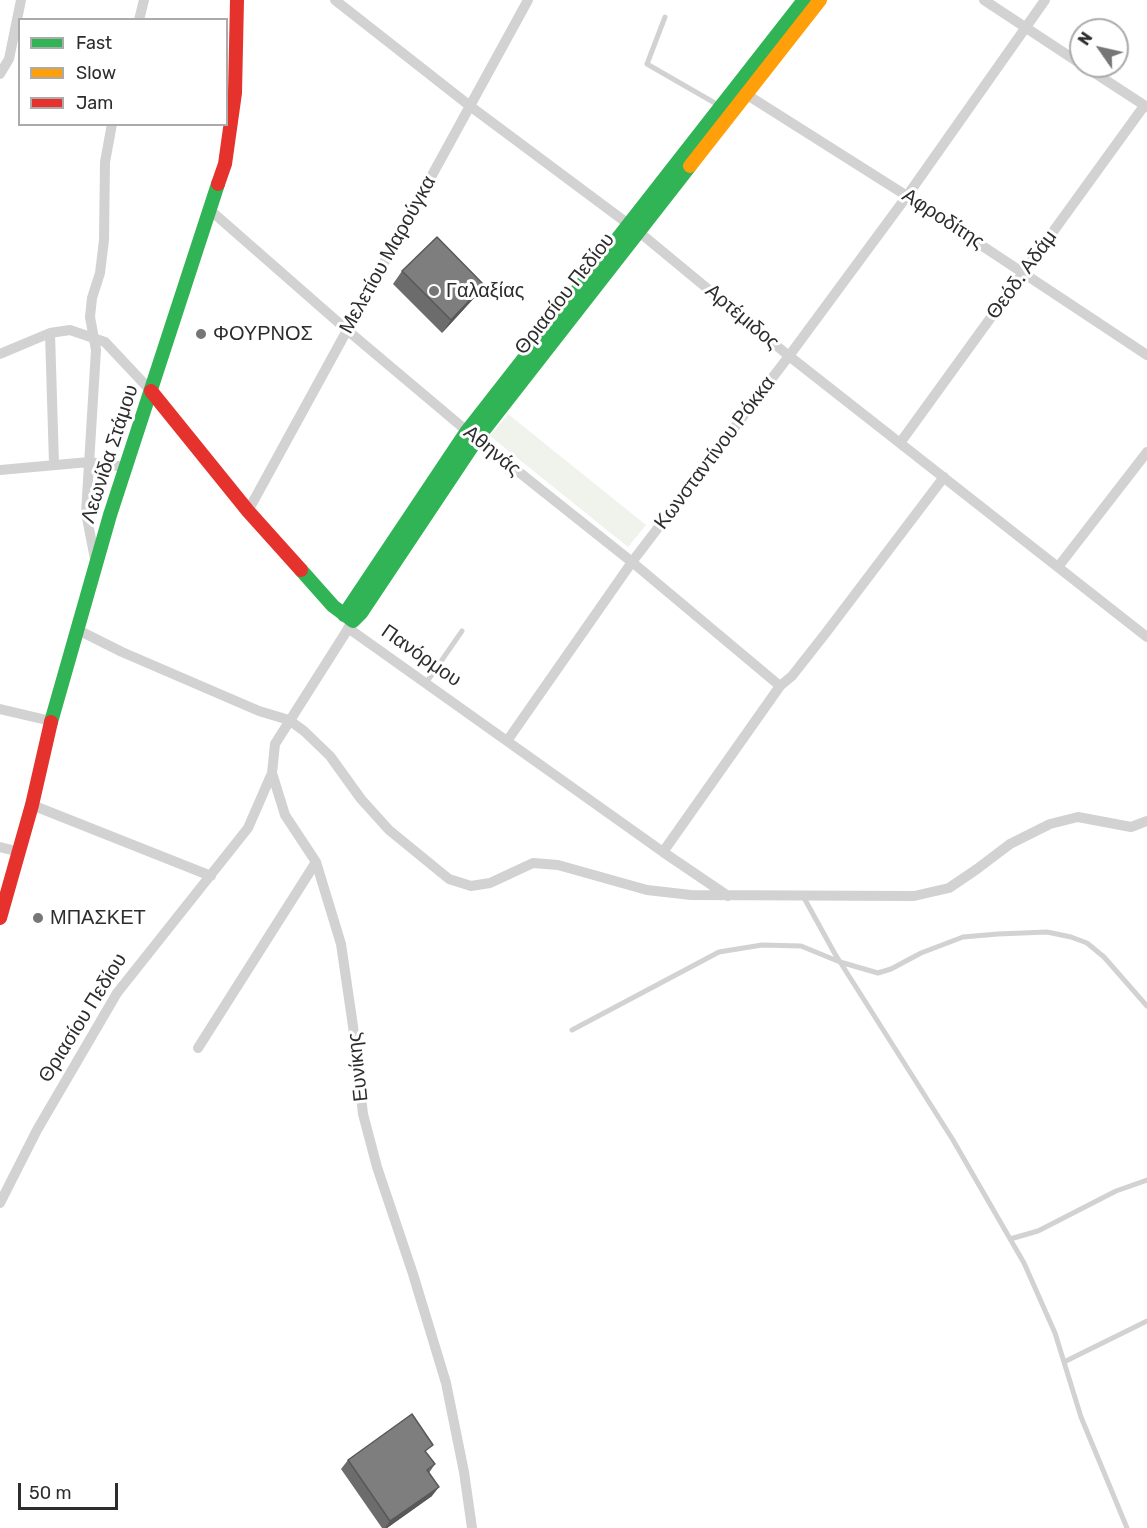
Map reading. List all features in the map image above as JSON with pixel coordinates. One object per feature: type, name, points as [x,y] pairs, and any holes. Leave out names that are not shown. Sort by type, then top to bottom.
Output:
[{"type":"main road","name":"Λεωνίδα Στάμου","points":[[0,918],[20,852],[51,721],[76,629],[125,467],[225,164],[237,0]]},
{"type":"main road","name":"Θριασίου Πεδίου","points":[[634,228],[721,107],[741,92],[804,0]]},
{"type":"main road","name":"Θριασίου Πεδίου","points":[[348,622],[361,613],[472,435],[741,92],[820,0]]},
{"type":"main road","name":"Πανόρμου","points":[[151,391],[248,511],[348,622]]},
{"type":"street","points":[[0,75],[9,59],[21,0]]},
{"type":"street","points":[[140,18],[144,0]]},
{"type":"street","name":"Αρτέμιδος","points":[[335,0],[470,106],[634,228],[789,356],[1147,637]]},
{"type":"street","name":"Μελετίου Μαρούγκα","points":[[248,511],[528,0]]},
{"type":"street","points":[[984,0],[1028,23],[1069,55]]},
{"type":"street","name":"Κωνσταντίνου Ρόκκα","points":[[507,741],[632,562],[789,356],[907,195],[1045,0]]},
{"type":"street","points":[[1102,78],[1146,107]]},
{"type":"street","name":"Αφροδίτης","points":[[741,92],[907,195],[1147,355]]},
{"type":"street","name":"Θεόδ. Αδάμ","points":[[900,443],[1146,107]]},
{"type":"street","points":[[96,563],[87,513],[96,350],[90,317],[92,298],[100,273],[104,240],[105,162],[112,126]]},
{"type":"street","name":"Αθηνάς","points":[[210,210],[346,330],[472,435],[632,562],[780,686]]},
{"type":"street","points":[[0,354],[50,333],[70,330],[105,342],[151,391]]},
{"type":"street","points":[[50,333],[54,464]]},
{"type":"street","points":[[1058,567],[1147,452]]},
{"type":"street","points":[[0,470],[89,462],[125,467]]},
{"type":"street","points":[[663,852],[780,686],[792,676],[825,634],[944,477]]},
{"type":"street","name":"Πανόρμου","points":[[348,622],[426,683],[663,852],[729,896]]},
{"type":"street","name":"Ευνίκης","points":[[348,622],[275,744],[272,773],[285,815],[316,862],[341,944],[363,1114],[377,1167],[446,1383],[464,1472],[472,1528]]},
{"type":"street","points":[[76,629],[122,652],[259,711],[289,720],[330,756],[361,799],[389,830],[449,879],[471,886],[490,883],[533,863],[558,866],[646,890],[691,895],[914,896],[949,888],[1010,844],[1050,824],[1078,817],[1131,827],[1147,821]]},
{"type":"street","points":[[0,710],[51,721]]},
{"type":"street","name":"Θριασίου Πεδίου","points":[[0,1203],[47,1112],[117,993],[248,828],[272,773]]},
{"type":"street","points":[[32,805],[211,876]]},
{"type":"street","points":[[0,846],[20,852]]},
{"type":"street","points":[[198,1048],[316,862]]},
{"type":"lane","points":[[665,17],[647,64],[721,107]]},
{"type":"lane","points":[[426,683],[462,631]]},
{"type":"lane","points":[[804,896],[840,962],[953,1140],[1024,1263],[1055,1333],[1081,1417],[1127,1528]]},
{"type":"lane","points":[[572,1030],[718,952],[762,945],[801,946],[840,962],[878,973],[963,937],[1047,932],[1087,943],[1104,957],[1147,1006]]},
{"type":"lane","points":[[1010,1239],[1038,1231],[1116,1191],[1147,1180]]},
{"type":"lane","points":[[1064,1362],[1147,1321]]},
{"type":"shaded area","points":[[508,414],[646,525],[628,547],[490,436]]},
{"type":"building","name":"Γαλαξίας","points":[[437,237],[484,285],[451,320],[402,271]]},
{"type":"building","points":[[412,1414],[433,1445],[425,1451],[435,1464],[427,1470],[439,1487],[390,1521],[348,1460]]},
{"type":"traffic: fast","points":[[344,615],[467,431],[804,0]]},
{"type":"traffic: fast","points":[[301,570],[333,606],[353,621],[361,613],[477,439],[690,166]]},
{"type":"traffic: fast","points":[[51,722],[110,515],[218,184]]},
{"type":"traffic: slow","points":[[690,166],[820,0]]},
{"type":"traffic: jam","points":[[218,184],[225,164],[235,93],[237,0]]},
{"type":"traffic: jam","points":[[151,391],[248,511],[301,570]]},
{"type":"traffic: jam","points":[[0,918],[32,805],[51,722]]},
{"type":"place","name":"Γαλαξίας","points":[[434,291]]},
{"type":"place","name":"ΦΟΥΡΝΟΣ","points":[[201,334]]},
{"type":"place","name":"ΜΠΑΣΚΕΤ","points":[[38,918]]}]
